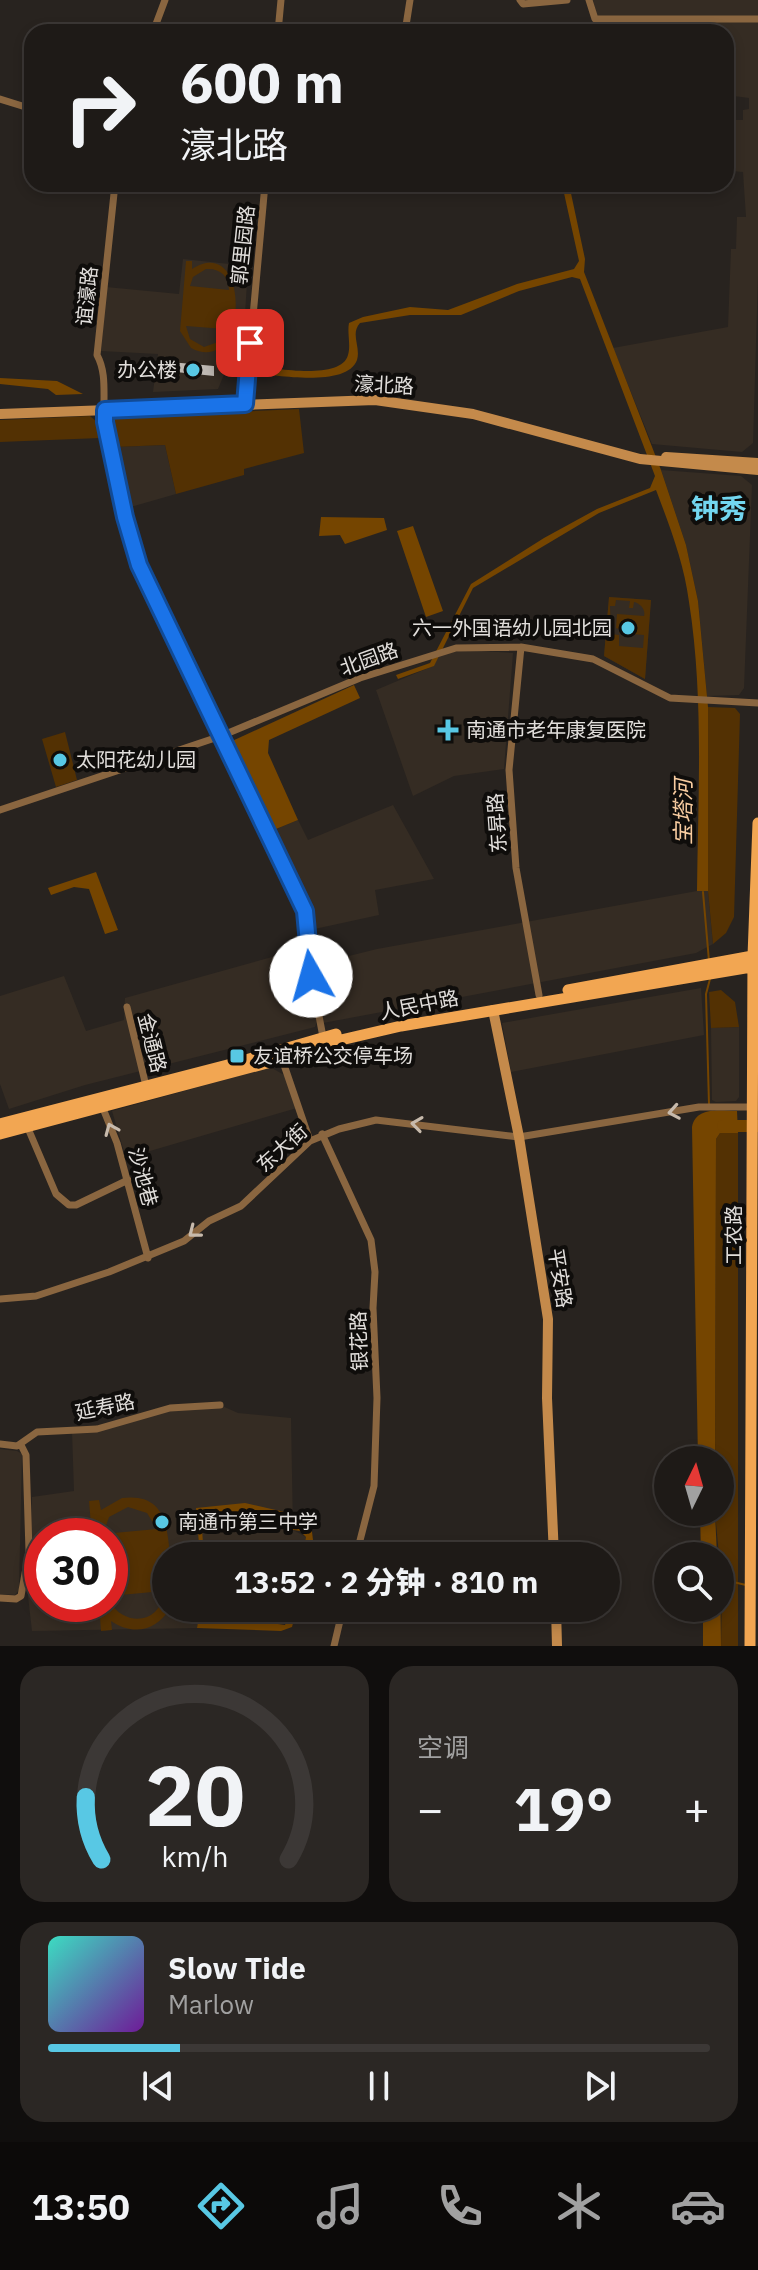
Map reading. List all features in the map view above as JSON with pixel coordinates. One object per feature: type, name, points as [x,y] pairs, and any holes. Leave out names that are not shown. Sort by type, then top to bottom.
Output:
[{"type":"main road","name":"工农路","points":[[750,1646],[755,1153],[751,1110],[758,823]]},
{"type":"main road","name":"人民中路","points":[[0,1124],[399,1019],[756,961]]},
{"type":"main road","name":"人民中路","points":[[0,1134],[282,1059],[337,1041],[700,970]]},
{"type":"street","points":[[156,24],[165,0]]},
{"type":"street","points":[[279,24],[281,0]]},
{"type":"street","points":[[406,24],[410,0]]},
{"type":"street","points":[[521,2],[534,5],[567,0]]},
{"type":"street","points":[[589,0],[595,19],[758,19]]},
{"type":"street","points":[[0,99],[24,106]]},
{"type":"street","name":"谊濠路","points":[[114,192],[97,355],[104,372],[104,407],[124,513],[135,554],[305,911],[307,953],[323,1037]]},
{"type":"street","name":"郭里园路","points":[[246,401],[264,192]]},
{"type":"street","name":"濠北路","points":[[0,414],[246,401],[375,400],[473,414],[640,456],[758,470]]},
{"type":"street","name":"濠北路","points":[[0,408],[104,407]]},
{"type":"street","name":"濠北路","points":[[666,460],[758,463]]},
{"type":"street","name":"北园路","points":[[0,810],[221,736],[360,678],[434,653],[468,646],[521,647],[593,659],[670,698],[758,703]]},
{"type":"street","name":"东昇路","points":[[521,647],[509,770],[516,868],[539,995]]},
{"type":"street","name":"金通路","points":[[127,1007],[146,1086]]},
{"type":"street","name":"平安路","points":[[493,1010],[519,1137],[548,1319],[547,1398],[553,1542]]},
{"type":"street","points":[[282,1059],[310,1141]]},
{"type":"street","name":"沙池巷","points":[[102,1106],[117,1143],[148,1258]]},
{"type":"street","name":"东大街","points":[[0,1299],[36,1296],[148,1258],[184,1241],[209,1221],[241,1206],[310,1141],[322,1134],[376,1120],[519,1137],[699,1107],[751,1110]]},
{"type":"street","points":[[27,1126],[56,1194],[69,1205],[76,1205],[128,1180]]},
{"type":"street","name":"银花路","points":[[322,1134],[371,1240],[375,1272],[373,1308],[377,1401],[374,1486],[360,1542]]},
{"type":"street","name":"延寿路","points":[[0,1444],[21,1445],[37,1432],[97,1429],[170,1408],[220,1405]]},
{"type":"street","points":[[0,1598],[16,1599],[21,1596],[29,1551],[26,1455],[21,1445]]},
{"type":"street","points":[[334,1646],[340,1622]]},
{"type":"street","points":[[556,1622],[557,1646]]},
{"type":"shaded area","points":[[593,0],[758,0],[758,276],[753,443],[742,452],[652,444],[613,348],[728,327],[731,249],[736,249],[737,217],[746,217],[743,172],[734,171],[734,120],[743,120],[743,110],[749,109],[749,98],[734,96],[734,24],[599,24]]},
{"type":"shaded area","points":[[564,192],[571,192],[585,259],[584,272],[661,470],[686,545],[698,601],[708,707],[708,891],[697,891],[699,746],[694,638],[684,573],[656,490],[599,513],[473,588],[434,666],[398,679],[396,675],[430,663],[471,584],[597,509],[650,488],[655,476],[580,279],[572,277],[519,291],[461,315],[410,315],[360,323],[356,332],[357,360],[351,369],[340,374],[310,378],[254,373],[254,366],[306,371],[333,368],[343,363],[348,355],[349,323],[410,307],[448,310],[517,284],[574,269],[579,261]]},
{"type":"shaded area","points":[[183,259],[248,266],[242,363],[225,372],[218,389],[153,392],[158,354],[101,351],[106,287],[179,294]]},
{"type":"shaded area","points":[[186,261],[192,261],[192,269],[212,263],[225,270],[233,285],[236,306],[233,327],[224,343],[210,352],[191,348],[180,331]],"holes":[[[206,269],[223,274],[229,290],[190,286],[193,277]],[[186,326],[225,329],[218,342],[204,347],[190,339]]]},
{"type":"shaded area","points":[[0,378],[57,381],[83,394],[56,395],[48,389],[0,384]]},
{"type":"shaded area","points":[[299,409],[304,453],[244,469],[244,475],[176,494],[165,445],[115,447],[111,428],[113,420],[119,417]]},
{"type":"shaded area","points":[[90,416],[97,422],[100,438],[0,442],[0,420]]},
{"type":"shaded area","points":[[165,445],[176,494],[127,508],[115,447]]},
{"type":"shaded area","points":[[661,470],[741,476],[752,485],[744,688],[739,695],[707,696],[698,601],[686,545]]},
{"type":"shaded area","points":[[321,517],[384,518],[387,530],[345,544],[340,535],[319,536]]},
{"type":"shaded area","points":[[413,526],[443,611],[426,617],[397,531]]},
{"type":"shaded area","name":"六一外国语幼儿园北园","points":[[609,597],[651,600],[645,679],[604,656]]},
{"type":"shaded area","name":"六一外国语幼儿园北园","points":[[609,597],[651,600],[645,679],[604,656]],"holes":[[[616,600],[630,601],[629,608],[633,608],[634,602],[638,604],[644,616],[617,614],[616,628],[619,633],[644,635],[643,648],[619,646],[619,635],[611,634],[610,606],[615,606]]]},
{"type":"shaded area","name":"南通市老年康复医院","points":[[466,650],[513,653],[504,769],[454,776],[413,796],[376,690],[433,666],[440,654]]},
{"type":"shaded area","points":[[354,685],[360,698],[269,740],[268,753],[298,820],[276,829],[230,742]]},
{"type":"shaded area","points":[[708,707],[735,708],[740,714],[734,917],[726,933],[713,944],[708,891]]},
{"type":"shaded area","name":"太阳花幼儿园","points":[[65,732],[77,780],[56,787],[42,739]]},
{"type":"shaded area","points":[[393,805],[434,879],[375,890],[379,915],[310,930],[309,911],[271,831],[298,820],[308,840]]},
{"type":"shaded area","points":[[96,872],[118,930],[105,934],[89,889],[74,887],[51,895],[48,888]]},
{"type":"shaded area","points":[[708,891],[713,944],[696,953],[323,1023],[313,965],[377,949]]},
{"type":"shaded area","points":[[304,948],[317,1021],[315,1027],[85,1085],[9,1109],[0,1084],[0,996],[64,976],[86,1031],[124,1020],[125,998]]},
{"type":"shaded area","points":[[701,988],[704,1035],[511,1072],[502,1023]]},
{"type":"shaded area","points":[[721,990],[735,1002],[739,1027],[711,1028],[709,992]]},
{"type":"shaded area","points":[[739,1027],[739,1097],[736,1101],[716,1102],[712,1100],[711,1028]]},
{"type":"shaded area","points":[[270,1067],[286,1076],[297,1108],[126,1158],[112,1111]]},
{"type":"shaded area","points":[[716,1111],[737,1111],[738,1133],[720,1133],[716,1139],[715,1446],[698,1446],[692,1127],[698,1116]]},
{"type":"shaded area","points":[[720,1133],[738,1133],[738,1646],[721,1646],[721,1622],[734,1622],[734,1542],[718,1542],[716,1526],[734,1526],[734,1446],[715,1446],[716,1139]]},
{"type":"shaded area","name":"南通市第三中学","points":[[220,1405],[238,1413],[291,1418],[293,1530],[306,1537],[305,1542],[152,1542],[152,1622],[199,1622],[197,1628],[32,1631],[31,1622],[128,1622],[128,1518],[31,1518],[32,1497],[74,1491],[72,1431],[97,1429],[170,1408]]},
{"type":"shaded area","points":[[0,1449],[22,1454],[19,1590],[15,1595],[0,1594]]},
{"type":"shaded area","points":[[122,1498],[147,1500],[161,1513],[168,1542],[152,1542],[152,1592],[128,1594],[128,1532],[157,1529],[147,1513],[128,1507],[109,1518],[90,1518],[89,1501],[99,1500],[101,1510]]},
{"type":"shaded area","points":[[245,1503],[289,1513],[311,1524],[312,1542],[305,1542],[306,1537],[300,1531],[254,1524],[239,1514],[201,1516],[203,1542],[199,1542],[196,1508]]},
{"type":"shaded area","points":[[700,1526],[716,1526],[716,1542],[701,1542]]},
{"type":"shaded area","points":[[152,1614],[152,1622],[158,1622],[144,1629],[128,1629],[113,1622],[128,1622],[128,1617]]},
{"type":"shaded area","points":[[100,1622],[111,1622],[112,1630],[101,1631]]},
{"type":"shaded area","points":[[198,1622],[285,1625],[286,1622],[293,1622],[292,1627],[281,1631],[197,1628]]},
{"type":"shaded area","points":[[703,1622],[721,1622],[721,1646],[703,1646]]},
{"type":"building","name":"办公楼","points":[[170,362],[214,366],[214,376],[176,372]]},
{"type":"waterway","name":"宝塔河","points":[[703,892],[709,961]]},
{"type":"waterway","name":"宝塔河","points":[[709,1104],[706,994],[710,979]]},
{"type":"waterway","points":[[723,1126],[758,1126]]},
{"type":"waterway","points":[[734,1582],[746,1585]]},
{"type":"place","name":"办公楼","points":[[193,370]]},
{"type":"place","name":"六一外国语幼儿园北园","points":[[628,628]]},
{"type":"place","name":"南通市老年康复医院","points":[[448,730]]},
{"type":"place","name":"太阳花幼儿园","points":[[60,760]]},
{"type":"place","name":"友谊桥公交停车场","points":[[237,1056]]},
{"type":"place","name":"南通市第三中学","points":[[162,1522]]},
{"type":"district","name":"钟秀","points":[[719,509]]},
{"type":"route","points":[[250,343],[245,404],[105,410],[105,422],[125,517],[139,565],[305,911],[311,976]]}]
